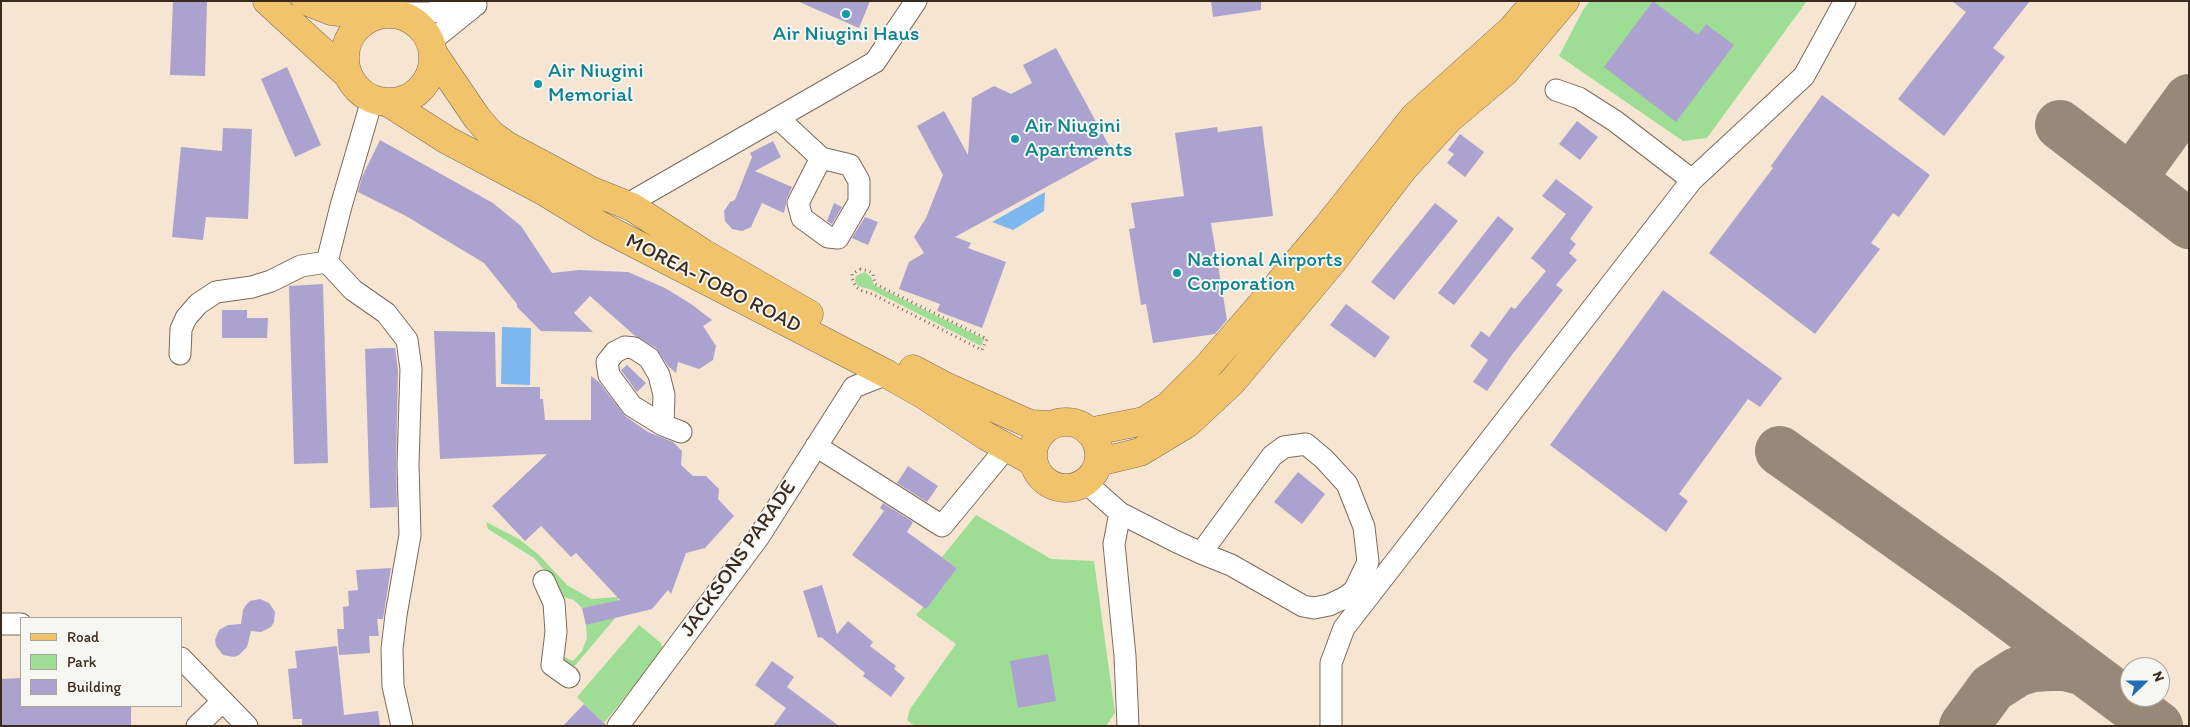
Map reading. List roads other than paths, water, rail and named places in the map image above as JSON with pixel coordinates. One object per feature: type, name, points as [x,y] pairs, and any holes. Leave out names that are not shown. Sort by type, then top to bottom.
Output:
[{"type":"main road","points":[[267,1],[348,75],[358,90],[381,101],[406,100],[421,90],[430,76],[433,48],[421,26],[407,17],[331,11],[306,1]]},
{"type":"main road","points":[[1089,432],[1144,421],[1168,406],[1207,367],[1260,306],[1327,227],[1414,117],[1512,29],[1536,1]]},
{"type":"main road","points":[[1092,472],[1098,446],[1089,432],[1078,424],[1065,422],[1052,425],[1042,432],[1036,442],[1033,454],[1035,466],[1041,476],[1050,484],[1062,488],[1074,487],[1092,472],[1140,452],[1188,423],[1232,382],[1334,261],[1404,168],[1449,119],[1505,72],[1565,1]]},
{"type":"main road","points":[[348,75],[344,58],[348,41],[358,26],[382,15]]},
{"type":"main road","name":"MOREA-TOBO ROAD","points":[[433,48],[477,118],[490,134],[506,145],[592,191],[626,205],[786,302],[938,382],[1030,424],[1052,425]]},
{"type":"main road","name":"MOREA-TOBO ROAD","points":[[381,101],[447,140],[545,192],[592,221],[887,374],[924,395],[986,436],[1030,460],[1035,466]]},
{"type":"street","points":[[626,205],[875,62],[916,1]]},
{"type":"street","points":[[1331,726],[1330,663],[1344,628],[1692,180],[1804,76],[1845,1]]},
{"type":"street","points":[[382,15],[429,13],[479,3]]},
{"type":"street","points":[[433,48],[479,3]]},
{"type":"street","points":[[1556,90],[1579,98],[1615,121],[1692,180]]},
{"type":"street","points":[[327,262],[341,206],[381,101]]},
{"type":"street","points":[[778,118],[821,158]]},
{"type":"street","points":[[180,354],[181,329],[186,318],[198,304],[216,292],[252,287],[271,281],[301,266],[327,262]]},
{"type":"street","points":[[327,262],[353,290],[386,313],[407,340],[410,359],[411,412],[408,464],[410,535],[392,649],[393,686],[402,726]]},
{"type":"street","points":[[842,351],[854,388],[887,374]]},
{"type":"street","name":"JACKSONS PARADE","points":[[618,726],[758,538],[854,388]]},
{"type":"street","points":[[1092,472],[1120,513],[1201,553],[1231,565],[1303,606],[1314,608],[1329,605],[1354,591],[1368,562],[1364,528],[1347,484],[1324,459],[1306,444],[1284,447],[1272,456],[1201,553]]},
{"type":"street","points":[[816,446],[942,526],[1007,446]]},
{"type":"street","points":[[1120,513],[1114,544],[1125,656],[1128,726]]},
{"type":"street","points":[[544,581],[554,603],[556,632],[552,665],[569,677]]},
{"type":"street","points":[[1,624],[20,624]]},
{"type":"street","points":[[182,659],[247,726]]},
{"type":"street","points":[[197,726],[222,701]]},
{"type":"water","points":[[1045,192],[1044,211],[1013,230],[992,222]]},
{"type":"water","points":[[502,327],[531,328],[530,385],[501,384]]},
{"type":"place","name":"Air Niugini Haus","points":[[846,14]]},
{"type":"place","name":"Air Niugini Memorial","points":[[538,84]]},
{"type":"place","name":"Air Niugini Apartments","points":[[1015,139]]},
{"type":"place","name":"National Airports Corporation","points":[[1177,273]]}]
